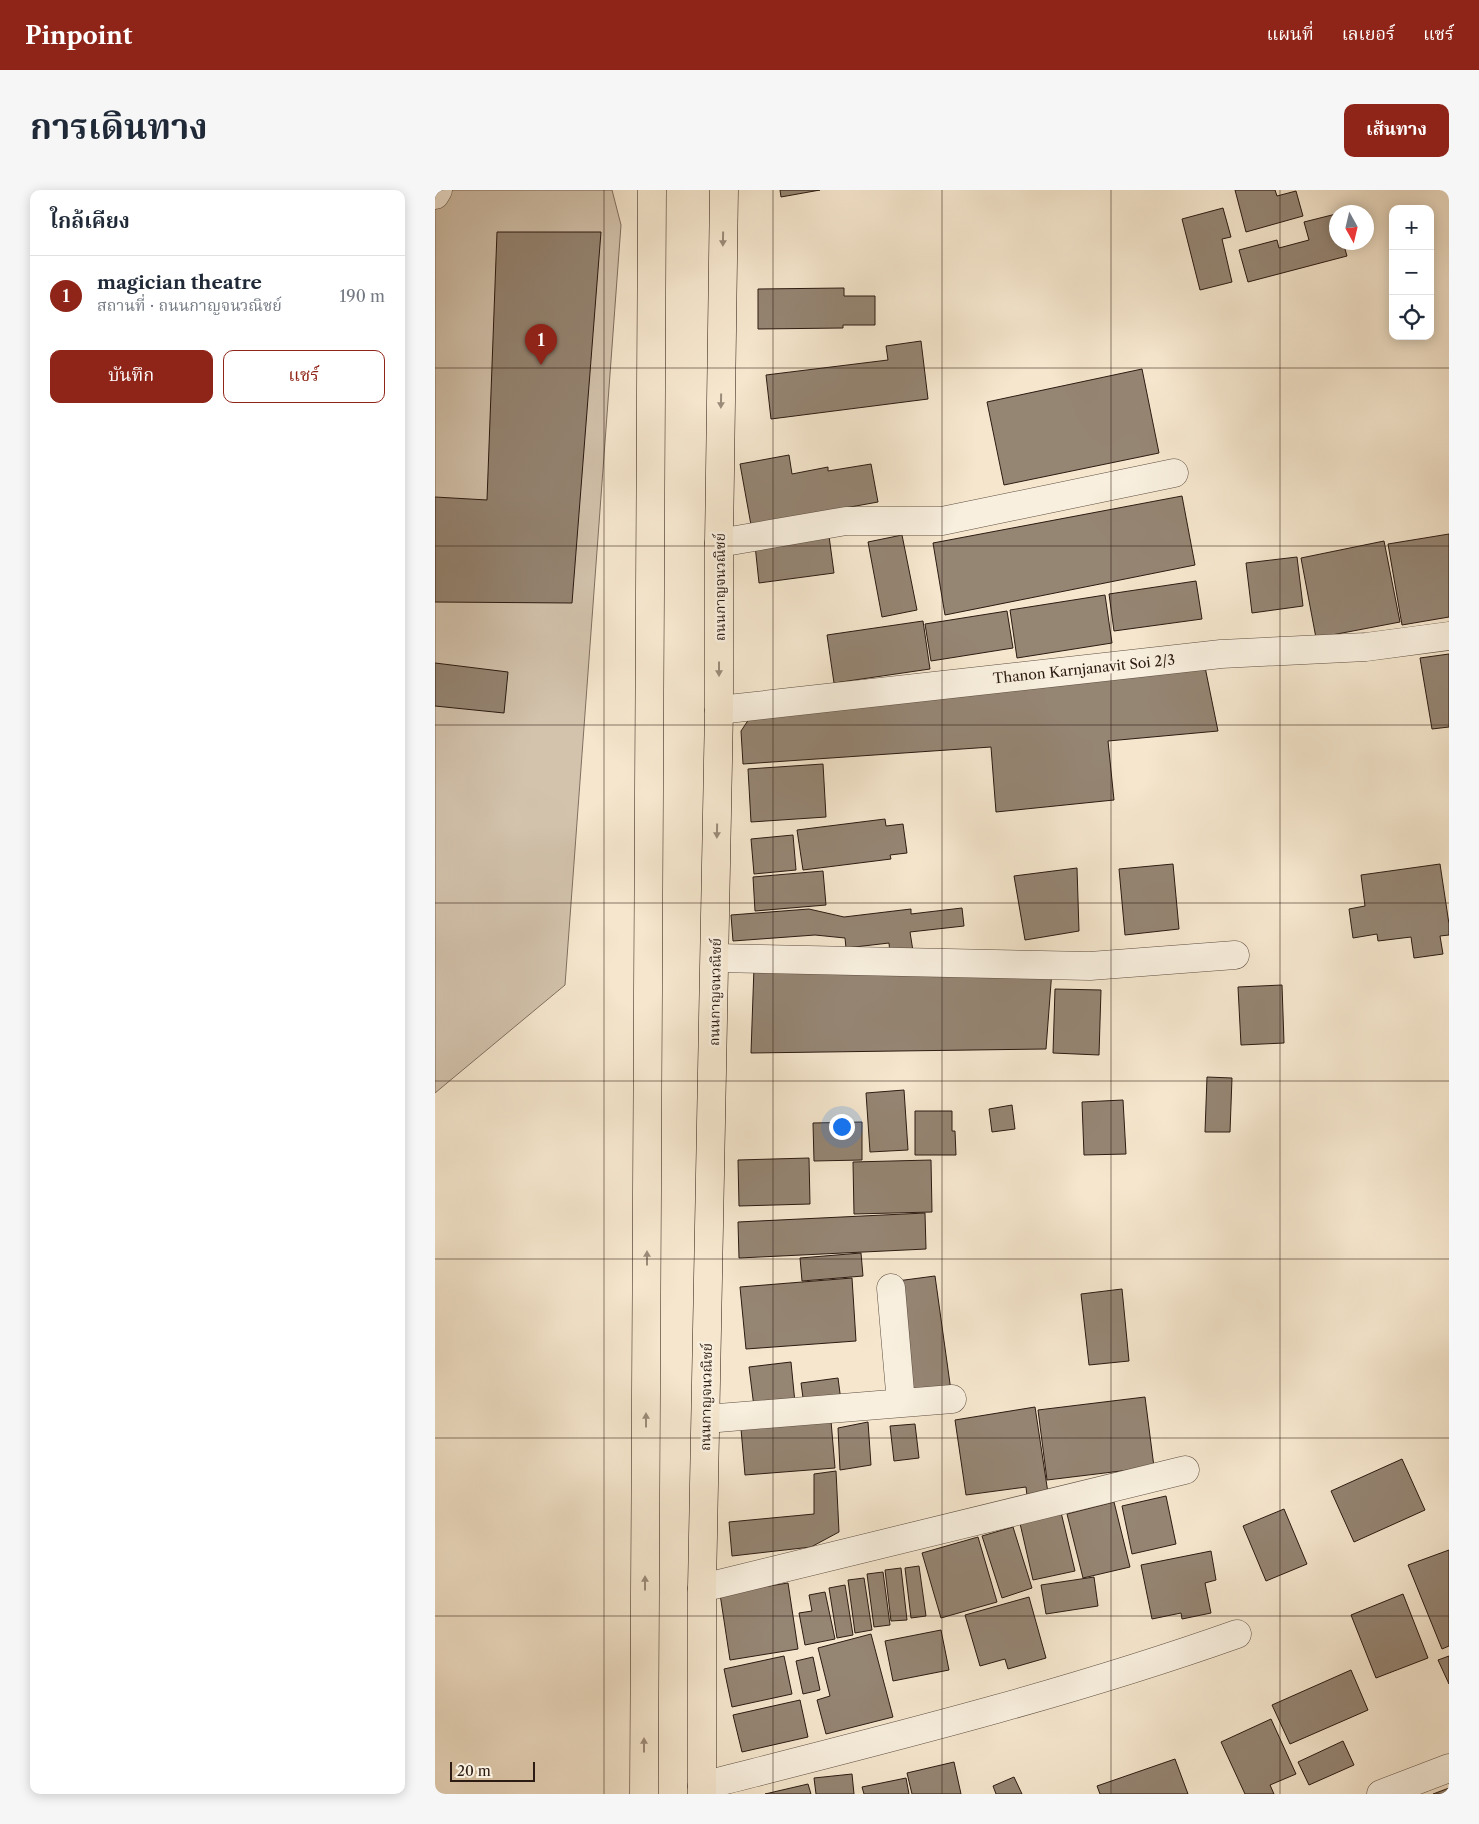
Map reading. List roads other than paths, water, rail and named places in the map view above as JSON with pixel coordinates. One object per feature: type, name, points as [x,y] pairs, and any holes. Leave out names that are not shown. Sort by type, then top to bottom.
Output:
[{"type":"main road","points":[[644,1794],[652,190]]},
{"type":"main road","name":"ถนนกาญจนวณิชย์","points":[[702,1790],[702,1588],[719,710],[719,543],[724,190]]},
{"type":"street","points":[[435,195],[438,190]]},
{"type":"street","points":[[719,543],[846,521],[942,521],[1174,473]]},
{"type":"street","name":"Thanon Karnjanavit Soi 2/3","points":[[719,710],[1221,654],[1366,647],[1449,636]]},
{"type":"street","points":[[715,958],[1090,966],[1235,955]]},
{"type":"street","points":[[891,1288],[901,1403]]},
{"type":"street","points":[[706,1419],[952,1399]]},
{"type":"street","points":[[702,1588],[1185,1470]]},
{"type":"street","points":[[702,1790],[975,1716],[1130,1670],[1237,1634]]},
{"type":"street","points":[[1381,1794],[1449,1768]]},
{"type":"place","name":"magician theatre","points":[[541,365]]}]
